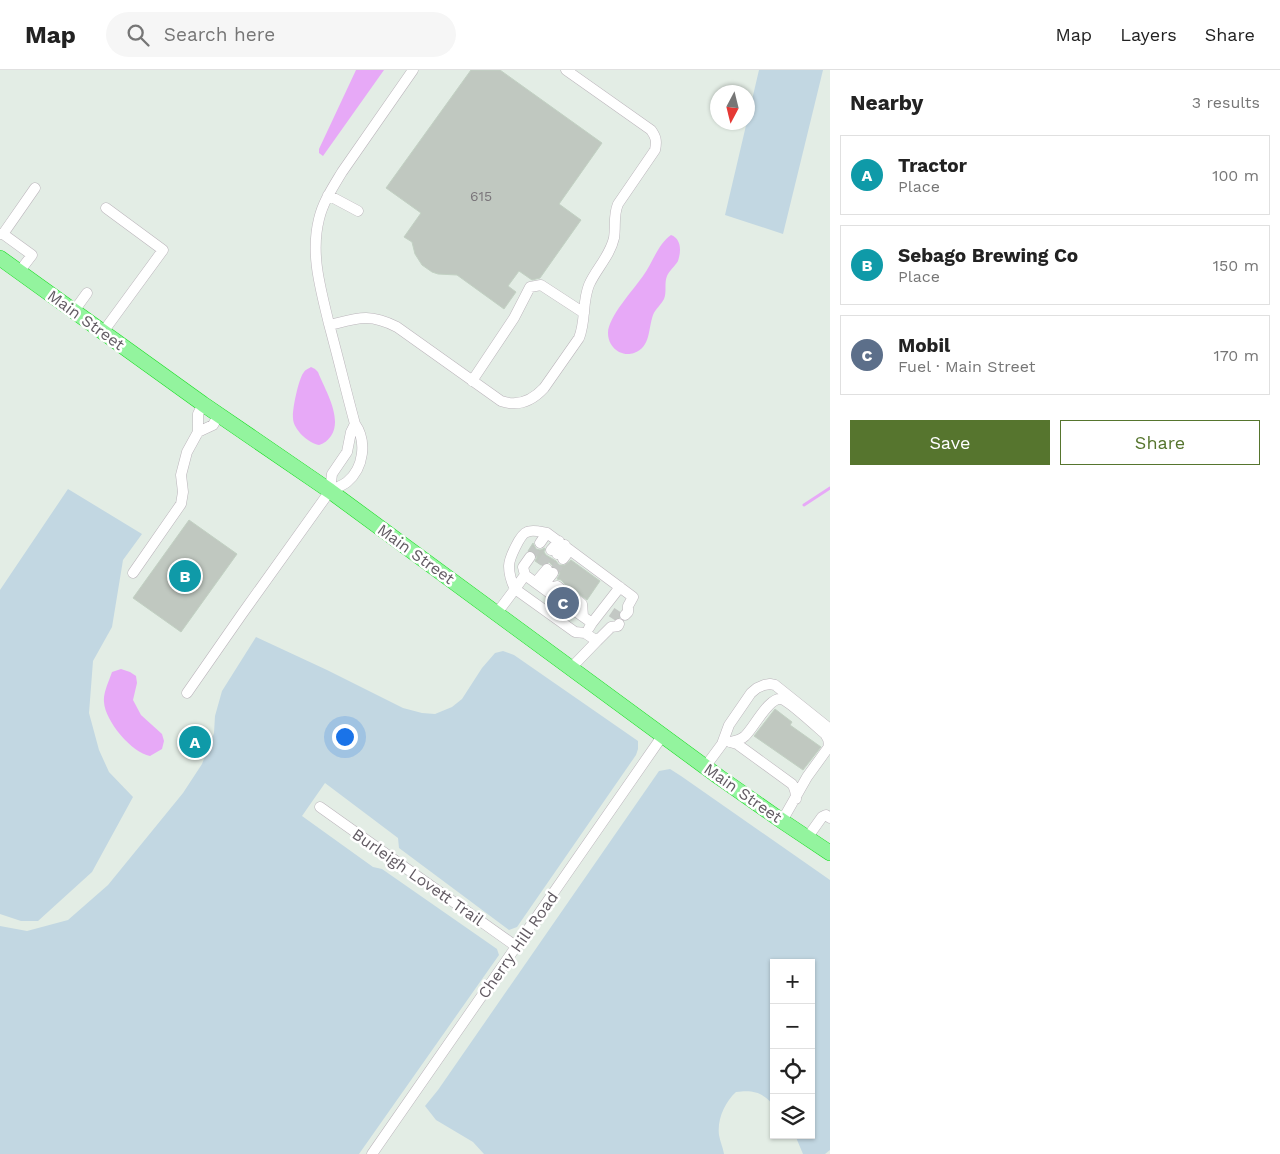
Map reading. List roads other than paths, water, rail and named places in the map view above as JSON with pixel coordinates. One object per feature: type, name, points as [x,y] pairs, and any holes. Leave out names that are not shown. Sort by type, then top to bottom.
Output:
[{"type":"highway","name":"Main Street","points":[[0,258],[204,404],[330,491],[705,767],[830,853]]},
{"type":"street","points":[[187,693],[330,491],[346,483],[356,472],[362,457],[361,432],[355,424],[320,290],[315,249],[319,218],[328,195],[342,172],[413,70]]},
{"type":"street","points":[[330,325],[365,318],[381,320],[396,327],[472,381],[507,403],[522,403],[532,398],[544,388],[582,330],[588,286],[610,249],[614,237],[614,212],[655,150],[657,143],[651,130],[566,70]]},
{"type":"street","points":[[19,272],[32,255],[2,234],[34,188]]},
{"type":"street","points":[[328,195],[358,212]]},
{"type":"street","points":[[103,332],[163,250],[106,208]]},
{"type":"street","points":[[472,381],[514,318],[530,287],[542,285],[584,313]]},
{"type":"street","points":[[74,311],[87,293]]},
{"type":"street","points":[[133,573],[181,504],[183,492],[181,480],[185,456],[198,432],[198,414],[204,404]]},
{"type":"street","points":[[198,432],[213,425],[219,414]]},
{"type":"street","points":[[330,491],[332,474],[347,452],[351,432],[355,424]]},
{"type":"street","points":[[571,668],[619,617],[633,597],[559,541],[538,531],[527,532],[520,537],[509,564],[510,578],[515,589],[575,632],[585,633],[597,640]]},
{"type":"street","points":[[559,541],[552,551],[559,541]]},
{"type":"street","points":[[535,582],[541,565],[535,582]]},
{"type":"street","points":[[497,613],[515,589],[535,582],[558,593]]},
{"type":"street","points":[[585,633],[620,587]]},
{"type":"street","points":[[574,604],[583,616],[592,623]]},
{"type":"street","points":[[726,743],[729,726],[751,693],[757,688],[770,684],[775,685],[830,729]]},
{"type":"street","points":[[705,767],[726,743],[744,737],[770,703],[779,699],[784,700],[825,734],[828,740],[828,748],[807,777],[782,821]]},
{"type":"street","name":"Cherry Hill Road","points":[[372,1154],[663,735]]},
{"type":"street","points":[[726,743],[738,744],[792,784],[796,792],[796,799]]},
{"type":"street","points":[[796,799],[830,756]]},
{"type":"street","name":"Burleigh Lovett Trail","points":[[320,807],[517,947]]},
{"type":"street","points":[[807,838],[822,817],[826,815],[830,818]]},
{"type":"waterway","points":[[804,505],[830,488]]},
{"type":"tunnel","points":[[530,557],[540,543]]},
{"type":"tunnel","points":[[541,565],[551,550]]},
{"type":"tunnel","points":[[553,573],[563,559]]},
{"type":"tunnel","points":[[561,589],[577,600]]},
{"type":"tunnel","points":[[555,597],[571,608]]},
{"type":"tunnel","points":[[613,619],[619,610]]},
{"type":"place","name":"Sebago Brewing Co","points":[[185,576]]},
{"type":"place","name":"Mobil","points":[[563,603]]},
{"type":"place","name":"Tractor","points":[[195,742]]}]
